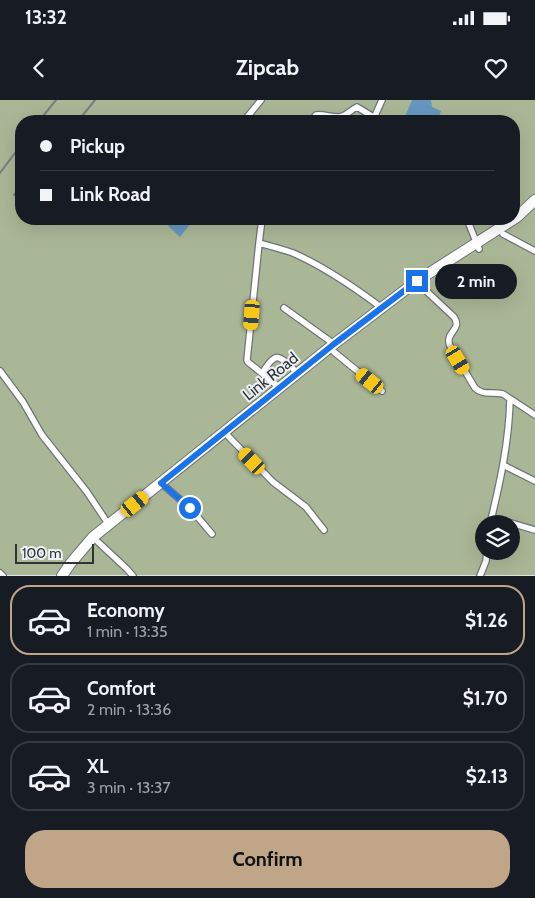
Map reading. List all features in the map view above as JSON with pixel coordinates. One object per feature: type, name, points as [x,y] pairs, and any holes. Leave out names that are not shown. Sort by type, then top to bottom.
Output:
[{"type":"highway","name":"Link Road","points":[[520,214],[535,200]]},
{"type":"highway","name":"Link Road","points":[[520,222],[535,209]]},
{"type":"highway","name":"Link Road","points":[[70,576],[98,542],[297,373],[506,225]]},
{"type":"highway","name":"Link Road","points":[[62,576],[93,537],[108,524],[164,485],[228,436],[382,308],[417,281],[516,225]]},
{"type":"street","points":[[249,115],[260,100]]},
{"type":"street","points":[[378,115],[382,100]]},
{"type":"street","points":[[345,115],[354,108],[357,108],[369,115]]},
{"type":"street","points":[[261,225],[249,345],[246,357],[248,362],[280,388]]},
{"type":"street","points":[[469,225],[478,246]]},
{"type":"street","points":[[503,234],[535,251]]},
{"type":"street","points":[[259,243],[303,258],[350,285],[382,308]]},
{"type":"street","points":[[421,286],[457,322],[448,338],[448,342],[475,388],[482,393],[500,393],[534,413]]},
{"type":"street","points":[[284,308],[334,348],[382,391]]},
{"type":"street","points":[[262,374],[274,358],[277,357],[282,359],[297,373]]},
{"type":"street","points":[[0,371],[23,402],[42,435],[87,492],[108,524]]},
{"type":"street","points":[[492,515],[503,465],[510,399]]},
{"type":"street","points":[[228,436],[273,482],[306,507],[324,530]]},
{"type":"street","points":[[503,465],[535,482]]},
{"type":"street","points":[[164,485],[190,508],[212,534]]},
{"type":"street","points":[[520,526],[535,530]]},
{"type":"street","points":[[98,542],[133,576]]},
{"type":"street","points":[[480,576],[486,560]]},
{"type":"street","points":[[0,573],[3,576]]},
{"type":"green space","points":[[0,100],[535,100],[535,575],[0,575]]},
{"type":"water","points":[[412,100],[431,100],[432,107],[441,111],[439,115],[406,114]]},
{"type":"water","points":[[167,225],[189,225],[180,237]]},
{"type":"railway","points":[[44,115],[56,100]]},
{"type":"railway","points":[[83,115],[95,100]]},
{"type":"railway","points":[[0,173],[15,153]]},
{"type":"route","points":[[190,508],[161,483],[334,344],[417,281]]}]
